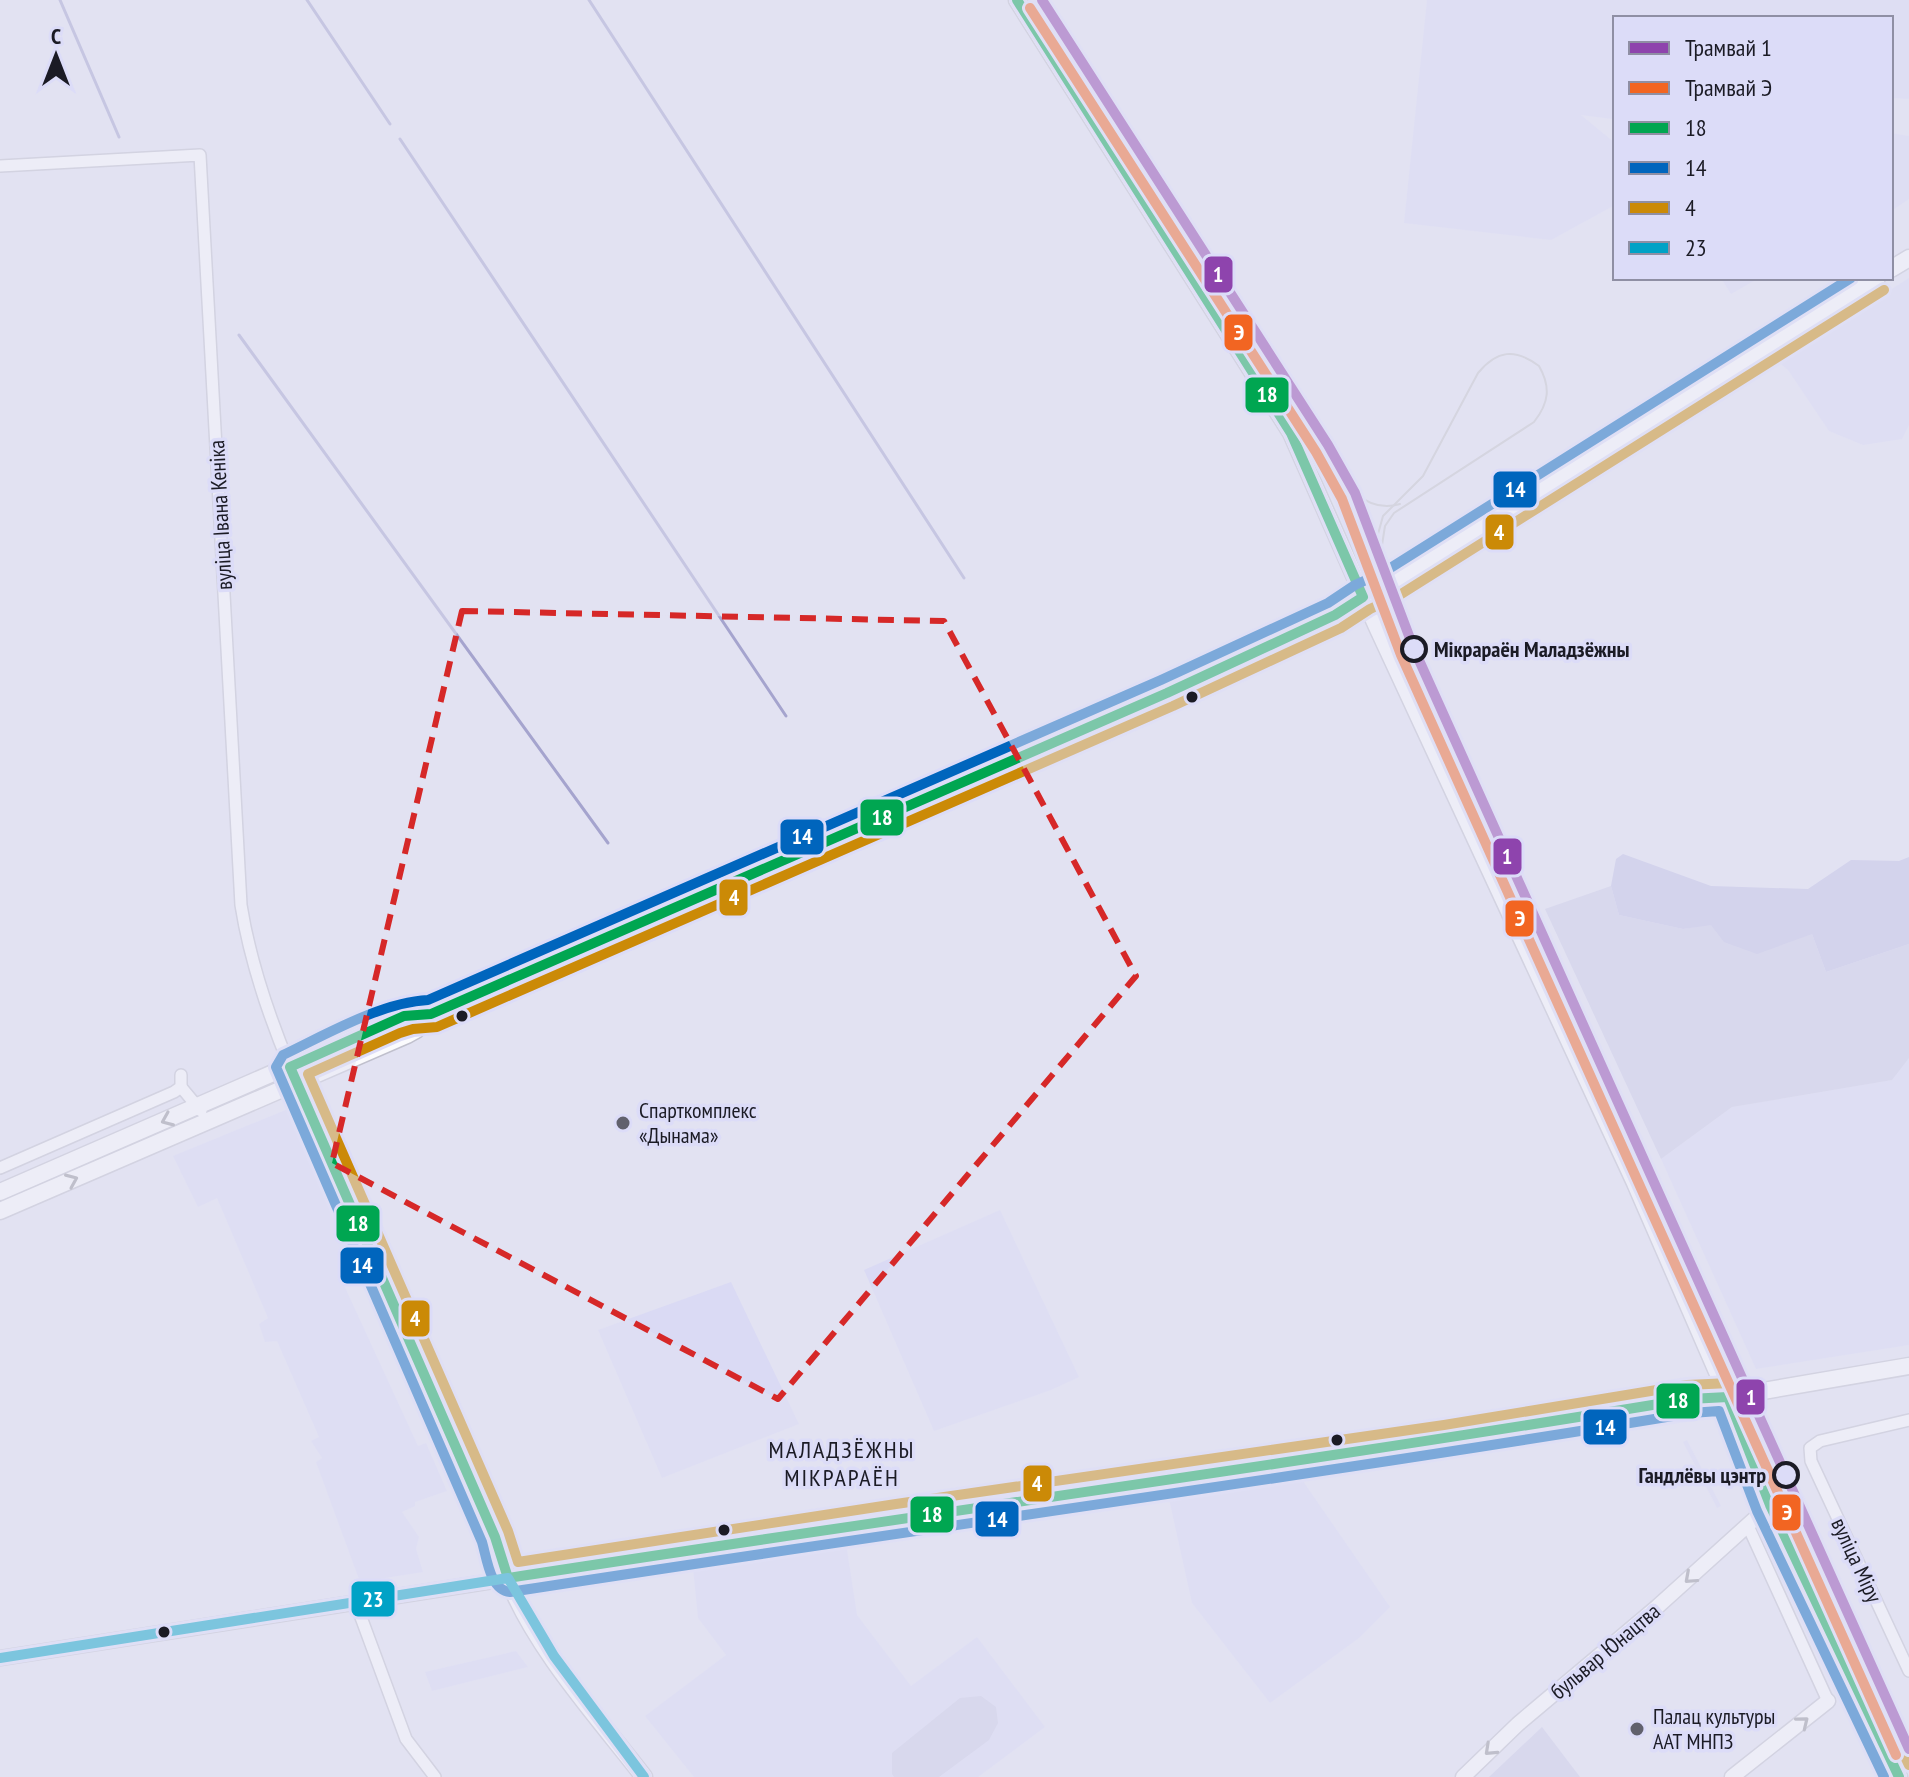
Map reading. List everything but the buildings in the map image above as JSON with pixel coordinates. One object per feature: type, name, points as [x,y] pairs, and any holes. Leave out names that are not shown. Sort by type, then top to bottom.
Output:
[{"type":"main road","points":[[1017,0],[1291,433],[1363,597],[1635,1183],[1728,1397],[1770,1505],[1899,1777]]},
{"type":"main road","points":[[0,1192],[404,1016],[431,1014],[1167,693],[1335,615],[1391,584],[1874,280]]},
{"type":"main road","points":[[0,1211],[407,1035],[431,1014]]},
{"type":"main road","points":[[290,1067],[495,1537],[508,1578],[528,1618],[582,1698],[644,1777]]},
{"type":"main road","points":[[1728,1397],[1909,1366]]},
{"type":"street","name":"вуліца Івана Кеніка","points":[[0,166],[200,155],[241,905],[258,982],[290,1067]]},
{"type":"street","points":[[0,1168],[174,1092],[181,1081],[207,1122]]},
{"type":"street","points":[[0,1658],[898,1518],[1446,1439],[1689,1399],[1728,1397]]},
{"type":"street","name":"вуліца Міру","points":[[1909,1420],[1820,1441],[1810,1448],[1811,1461],[1909,1671]]},
{"type":"street","name":"бульвар Юнацтва","points":[[1463,1777],[1518,1724],[1770,1505]]},
{"type":"street","points":[[1732,1777],[1828,1701],[1748,1526]]},
{"type":"street","points":[[355,1601],[406,1739],[435,1777]]},
{"type":"highlighted area","points":[[462,611],[944,621],[1136,976],[778,1399],[332,1163]]},
{"type":"shaded area","points":[[1427,0],[1909,0],[1909,99],[1893,98],[1893,16],[1613,16],[1612,119],[1581,115],[1613,141],[1613,206],[1551,240],[1404,223]]},
{"type":"shaded area","points":[[1893,133],[1909,136],[1909,199],[1893,210]]},
{"type":"shaded area","points":[[1909,278],[1909,425],[1902,439],[1863,445],[1829,431],[1788,370],[1777,361]]},
{"type":"shaded area","points":[[1722,280],[1756,280],[1731,294]]},
{"type":"shaded area","points":[[1623,854],[1711,886],[1808,889],[1851,860],[1899,861],[1909,857],[1909,944],[1826,972],[1812,934],[1757,954],[1724,942],[1711,925],[1683,929],[1619,915],[1611,886],[1616,859]]},
{"type":"shaded area","points":[[1611,886],[1619,915],[1683,929],[1711,924],[1812,934],[1826,972],[1909,944],[1909,1058],[1892,1080],[1732,1107],[1661,1159],[1545,909]]},
{"type":"shaded area","points":[[1909,1058],[1909,1345],[1756,1369],[1661,1159],[1732,1107],[1891,1080]]},
{"type":"shaded area","points":[[288,1109],[356,1272],[343,1283],[418,1446],[426,1443],[447,1491],[415,1502],[415,1506],[402,1512],[419,1537],[416,1549],[423,1572],[360,1582],[316,1462],[322,1458],[311,1441],[319,1437],[277,1341],[265,1342],[259,1324],[268,1318],[217,1198],[198,1207],[173,1156]]},
{"type":"shaded area","points":[[1000,1210],[1079,1377],[1051,1390],[934,1431],[864,1270]]},
{"type":"shaded area","points":[[731,1282],[799,1424],[662,1478],[598,1330]]},
{"type":"shaded area","points":[[1687,1440],[1721,1506],[1717,1508],[1683,1442]]},
{"type":"shaded area","points":[[1296,1471],[1390,1607],[1359,1638],[1270,1703],[1192,1603],[1167,1490]]},
{"type":"shaded area","points":[[846,1543],[857,1615],[911,1686],[977,1637],[1045,1727],[978,1777],[694,1777],[645,1716],[726,1655],[698,1618],[693,1568]]},
{"type":"shaded area","points":[[516,1651],[528,1667],[432,1691],[425,1672]]},
{"type":"shaded area","points":[[981,1696],[996,1707],[998,1723],[989,1740],[939,1777],[894,1777],[892,1753],[960,1698]]},
{"type":"shaded area","points":[[1542,1727],[1580,1777],[1489,1777]]},
{"type":"waterway","points":[[60,0],[119,137]]},
{"type":"waterway","points":[[307,0],[390,124]]},
{"type":"waterway","points":[[589,0],[964,578]]},
{"type":"waterway","points":[[400,139],[786,716]]},
{"type":"waterway","points":[[239,335],[608,843]]},
{"type":"tram line","name":"1","points":[[1042,0],[1328,445],[1355,493],[1414,649],[1909,1749]]},
{"type":"tram line","name":"Э","points":[[1030,8],[1316,452],[1342,499],[1401,655],[1896,1755]]},
{"type":"tram line","points":[[1375,545],[1383,516],[1423,476],[1485,365],[1499,356],[1514,354],[1539,366],[1547,395],[1534,422],[1394,513],[1385,526],[1382,545]]},
{"type":"tram line","points":[[1355,493],[1376,504],[1400,504]]},
{"type":"transit line","name":"18","points":[[1017,0],[1291,433],[1363,597],[1335,615],[1167,693],[431,1014],[404,1016],[290,1067],[495,1537],[508,1578],[1689,1399],[1728,1397],[1770,1505],[1899,1777]]},
{"type":"transit line","name":"14","points":[[1848,280],[1384,572],[1355,585],[1328,603],[1161,680],[428,1000],[392,1007],[354,1021],[283,1055],[276,1067],[482,1542],[490,1573],[503,1590],[510,1592],[1719,1411],[1757,1511],[1884,1777]]},
{"type":"transit line","name":"4","points":[[1884,290],[1398,596],[1341,628],[1173,706],[437,1027],[400,1033],[308,1074],[508,1531],[518,1562],[1444,1425],[1687,1385],[1730,1383],[1741,1391],[1783,1499],[1909,1765]]},
{"type":"transit line","name":"23","points":[[0,1658],[508,1578],[554,1656],[644,1777]]},
{"type":"place","name":"Мікрараён Маладзёжны","points":[[1414,649]]},
{"type":"place","name":"Спарткомплекс «Дынама»","points":[[623,1123]]},
{"type":"place","name":"Гандлёвы цэнтр","points":[[1786,1475]]},
{"type":"place","name":"Палац культуры ААТ МНПЗ","points":[[1637,1729]]},
{"type":"district","name":"МАЛАДЗЁЖНЫ МІКРАРАЁН","points":[[842,1463]]}]
